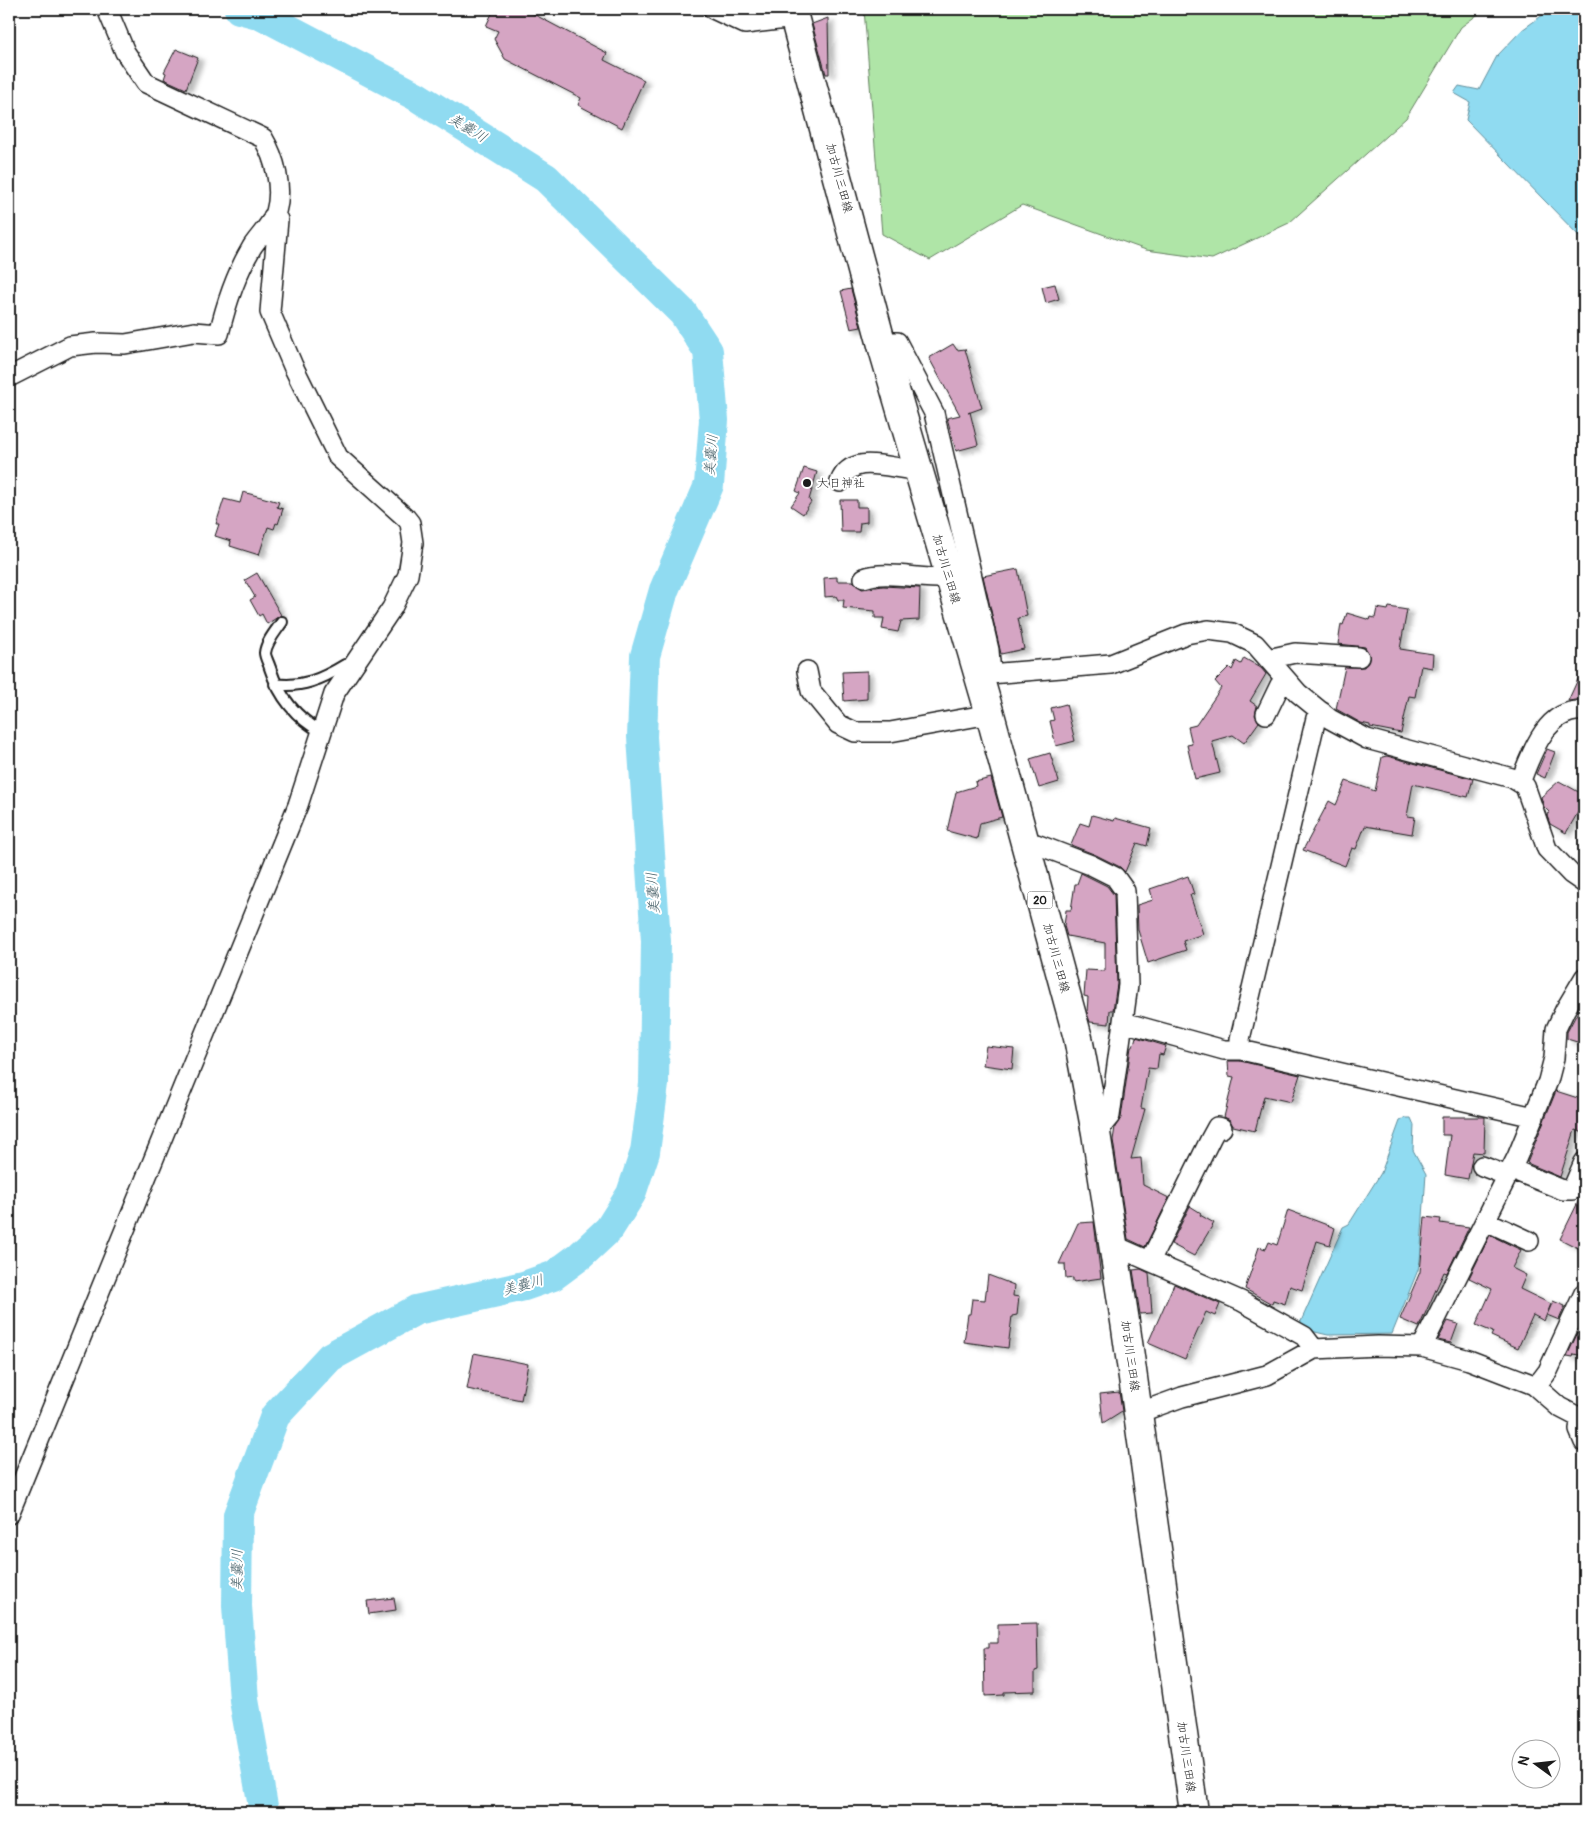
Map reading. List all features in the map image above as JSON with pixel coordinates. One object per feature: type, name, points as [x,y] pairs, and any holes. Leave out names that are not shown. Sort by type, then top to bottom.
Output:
[{"type":"main road","name":"加古川三田線","points":[[793,13],[882,342],[949,578],[984,674],[990,714],[1078,1038],[1096,1133],[1114,1249],[1194,1812]]},
{"type":"street","points":[[9,377],[70,346],[96,343],[125,344],[194,332],[219,334],[227,302],[252,248],[276,213],[278,186],[273,154],[263,138],[146,83],[125,52],[108,9]]},
{"type":"street","points":[[713,9],[745,24],[793,13]]},
{"type":"street","points":[[9,1514],[298,804],[334,694],[392,608],[408,575],[413,543],[410,523],[338,457],[293,366],[270,312],[278,220],[273,217]]},
{"type":"street","points":[[882,342],[897,342],[934,413],[989,650],[984,674],[1111,664],[1186,634],[1208,630],[1232,633],[1255,644],[1298,693],[1322,712],[1367,739],[1512,778],[1525,786],[1547,849],[1571,874],[1584,883]]},
{"type":"street","points":[[840,482],[844,473],[855,466],[872,464],[901,470],[918,470]]},
{"type":"street","points":[[864,578],[875,574],[931,579],[949,578]]},
{"type":"street","points":[[1268,659],[1274,656],[1295,654],[1359,657]]},
{"type":"street","points":[[807,670],[811,691],[838,724],[855,732],[890,732],[990,714]]},
{"type":"street","points":[[1266,714],[1280,685],[1286,680]]},
{"type":"street","points":[[1241,1050],[1240,1039],[1316,718],[1322,712]]},
{"type":"street","points":[[1520,783],[1546,729],[1562,714],[1584,712]]},
{"type":"street","points":[[1025,844],[1036,844],[1091,865],[1115,877],[1125,891],[1128,985],[1110,1116],[1096,1133]]},
{"type":"street","points":[[1422,1348],[1510,1172],[1548,1081],[1556,1029],[1584,978]]},
{"type":"street","points":[[1123,1022],[1224,1050],[1241,1050],[1534,1117]]},
{"type":"street","points":[[1150,1261],[1211,1138],[1217,1127],[1222,1128]]},
{"type":"street","points":[[1482,1166],[1510,1172],[1562,1190],[1572,1190],[1584,1162]]},
{"type":"street","points":[[1486,1221],[1529,1241]]},
{"type":"street","points":[[1114,1249],[1122,1249],[1241,1301],[1304,1336],[1314,1349]]},
{"type":"street","points":[[1536,1387],[1548,1371],[1584,1293]]},
{"type":"street","points":[[1138,1413],[1182,1397],[1267,1375],[1314,1349],[1378,1346],[1422,1348],[1469,1360],[1536,1387],[1559,1407],[1582,1419],[1579,1430],[1584,1442]]},
{"type":"lane","points":[[282,622],[271,638],[265,653],[275,684],[289,706],[308,725],[322,732]]},
{"type":"lane","points":[[275,684],[291,687],[311,683],[345,665],[352,667]]},
{"type":"green space","points":[[864,9],[1485,9],[1461,27],[1406,118],[1289,223],[1212,259],[1146,250],[1022,205],[930,260],[882,234]]},
{"type":"water","points":[[1551,9],[1584,9],[1584,241],[1466,120],[1470,102],[1454,93],[1459,86],[1479,90],[1497,56],[1522,30]]},
{"type":"water","points":[[1411,1118],[1414,1125],[1413,1150],[1426,1174],[1420,1261],[1392,1334],[1328,1335],[1298,1328],[1343,1227],[1349,1224],[1381,1173],[1400,1121]]},
{"type":"building","points":[[494,9],[524,9],[607,53],[604,60],[644,80],[622,128],[578,105],[581,98],[505,59],[494,39],[498,31],[486,26]]},
{"type":"building","points":[[828,18],[829,74],[826,74],[812,24]]},
{"type":"building","points":[[176,49],[198,58],[186,89],[164,79],[166,73],[164,72]]},
{"type":"building","points":[[1055,284],[1059,299],[1046,303],[1042,287]]},
{"type":"building","points":[[851,289],[861,327],[851,329],[841,291]]},
{"type":"building","points":[[953,344],[957,350],[965,349],[982,408],[970,412],[978,445],[956,451],[947,418],[960,415],[929,358]]},
{"type":"building","points":[[804,468],[817,472],[809,500],[811,502],[803,514],[791,506],[800,493],[796,491]]},
{"type":"building","points":[[243,492],[279,502],[277,507],[283,509],[278,524],[276,523],[274,529],[268,527],[259,555],[230,546],[231,541],[215,536],[219,524],[216,524],[224,499],[240,503]]},
{"type":"building","points":[[840,500],[857,500],[857,507],[867,507],[867,522],[860,523],[859,532],[841,532]]},
{"type":"building","points":[[1018,569],[1027,616],[1018,618],[1024,649],[1001,654],[983,576]]},
{"type":"building","points":[[257,573],[281,615],[267,624],[262,614],[259,616],[250,600],[255,597],[245,580]]},
{"type":"building","points":[[837,577],[837,581],[853,581],[862,589],[883,586],[920,588],[919,620],[901,621],[898,632],[882,629],[884,618],[875,618],[875,611],[843,608],[844,600],[838,600],[836,596],[825,597],[824,578]]},
{"type":"building","points":[[1389,607],[1407,610],[1400,649],[1433,654],[1432,668],[1421,666],[1415,697],[1409,696],[1401,733],[1370,727],[1370,725],[1361,723],[1336,709],[1345,667],[1364,667],[1370,657],[1365,647],[1338,644],[1341,624],[1343,625],[1347,613],[1370,620],[1371,617],[1375,618],[1377,608],[1388,610]]},
{"type":"building","points":[[1244,658],[1261,668],[1266,674],[1250,701],[1257,706],[1255,715],[1259,722],[1244,743],[1233,735],[1212,741],[1220,773],[1195,779],[1187,745],[1192,744],[1188,727],[1196,725],[1221,688],[1215,681],[1229,667],[1232,670],[1236,661],[1241,664]]},
{"type":"building","points":[[1584,666],[1584,699],[1568,701]]},
{"type":"building","points":[[867,671],[867,699],[844,701],[842,672]]},
{"type":"building","points":[[1066,704],[1075,741],[1056,746],[1050,721],[1054,720],[1051,708]]},
{"type":"building","points":[[1547,749],[1555,752],[1545,778],[1536,774]]},
{"type":"building","points":[[1050,753],[1059,782],[1039,788],[1030,759]]},
{"type":"building","points":[[1387,756],[1473,779],[1468,797],[1413,784],[1407,816],[1415,817],[1412,834],[1365,826],[1356,849],[1352,848],[1345,866],[1303,850],[1329,801],[1336,805],[1346,781],[1375,791],[1382,757]]},
{"type":"building","points":[[991,778],[1002,817],[980,823],[977,839],[947,831],[956,792],[976,786],[975,782]]},
{"type":"building","points":[[1559,781],[1584,795],[1584,802],[1566,833],[1550,824],[1547,816],[1549,812],[1544,807],[1541,797]]},
{"type":"building","points":[[1092,815],[1114,821],[1115,818],[1151,828],[1147,846],[1137,843],[1125,872],[1120,867],[1096,855],[1071,845],[1080,823],[1089,826]]},
{"type":"building","points":[[1081,873],[1107,886],[1114,895],[1117,984],[1113,1010],[1110,1010],[1109,1024],[1090,1022],[1087,1013],[1088,997],[1084,996],[1086,970],[1105,971],[1105,943],[1067,936],[1064,926],[1066,910],[1071,910],[1075,884],[1077,884]]},
{"type":"building","points":[[1188,876],[1194,894],[1190,895],[1203,934],[1183,941],[1186,950],[1148,963],[1138,930],[1137,905],[1153,900],[1150,889]]},
{"type":"building","points":[[1584,1000],[1584,1044],[1567,1039],[1567,1032]]},
{"type":"building","points":[[1136,1037],[1166,1046],[1163,1055],[1159,1054],[1157,1069],[1148,1068],[1141,1108],[1145,1109],[1131,1159],[1141,1158],[1143,1185],[1169,1198],[1145,1247],[1128,1239],[1113,1140],[1115,1127],[1121,1118],[1131,1047],[1133,1047]]},
{"type":"building","points":[[986,1046],[1014,1049],[1012,1069],[983,1065]]},
{"type":"building","points":[[1228,1061],[1240,1061],[1300,1075],[1291,1102],[1264,1096],[1255,1131],[1233,1126],[1230,1120],[1224,1117],[1234,1077],[1229,1076]]},
{"type":"building","points":[[1556,1091],[1584,1100],[1584,1133],[1575,1130],[1560,1177],[1527,1163]]},
{"type":"building","points":[[1442,1117],[1485,1117],[1484,1153],[1473,1152],[1468,1179],[1445,1175],[1450,1135],[1442,1135]]},
{"type":"building","points":[[1584,1190],[1584,1251],[1560,1239]]},
{"type":"building","points":[[1190,1206],[1201,1213],[1200,1215],[1214,1223],[1194,1256],[1171,1244]]},
{"type":"building","points":[[1288,1210],[1335,1228],[1330,1245],[1317,1241],[1302,1290],[1290,1286],[1285,1304],[1273,1300],[1272,1304],[1245,1289],[1259,1247],[1266,1249],[1269,1242],[1277,1245]]},
{"type":"building","points":[[1425,1217],[1441,1219],[1440,1223],[1469,1227],[1447,1273],[1444,1272],[1419,1327],[1400,1319],[1420,1272]]},
{"type":"building","points":[[1094,1222],[1101,1278],[1073,1282],[1073,1278],[1066,1279],[1065,1264],[1059,1264],[1078,1223]]},
{"type":"building","points":[[1490,1235],[1521,1250],[1512,1268],[1526,1275],[1520,1289],[1551,1304],[1544,1321],[1533,1315],[1518,1348],[1491,1336],[1493,1332],[1476,1325],[1492,1289],[1469,1278]]},
{"type":"building","points":[[1141,1269],[1149,1273],[1152,1313],[1140,1314],[1133,1270]]},
{"type":"building","points":[[988,1275],[1014,1285],[1013,1296],[1019,1297],[1017,1315],[1012,1316],[1008,1348],[964,1342],[972,1299],[985,1300]]},
{"type":"building","points":[[1174,1284],[1220,1304],[1215,1316],[1206,1312],[1185,1359],[1148,1343]]},
{"type":"building","points":[[1553,1301],[1565,1306],[1559,1320],[1547,1315]]},
{"type":"building","points":[[1584,1319],[1584,1356],[1574,1354],[1573,1357],[1567,1356]]},
{"type":"building","points":[[1448,1321],[1458,1324],[1451,1343],[1438,1340]]},
{"type":"building","points":[[474,1353],[528,1364],[521,1400],[467,1389]]},
{"type":"building","points":[[1119,1392],[1122,1411],[1103,1423],[1100,1394]]},
{"type":"building","points":[[394,1598],[396,1610],[369,1614],[367,1601]]},
{"type":"building","points":[[1037,1623],[1038,1670],[1035,1671],[1035,1691],[1004,1692],[1004,1695],[985,1696],[984,1648],[989,1648],[989,1643],[998,1643],[998,1624]]},
{"type":"waterway","name":"美嚢川","points":[[239,9],[262,15],[416,96],[546,178],[683,313],[708,351],[714,420],[709,485],[664,590],[645,656],[642,737],[656,941],[654,1084],[645,1152],[631,1194],[609,1229],[580,1256],[553,1276],[524,1286],[416,1310],[330,1357],[275,1416],[238,1515],[237,1606],[244,1700],[264,1812]]},
{"type":"place","name":"大日神社","points":[[807,483]]}]
